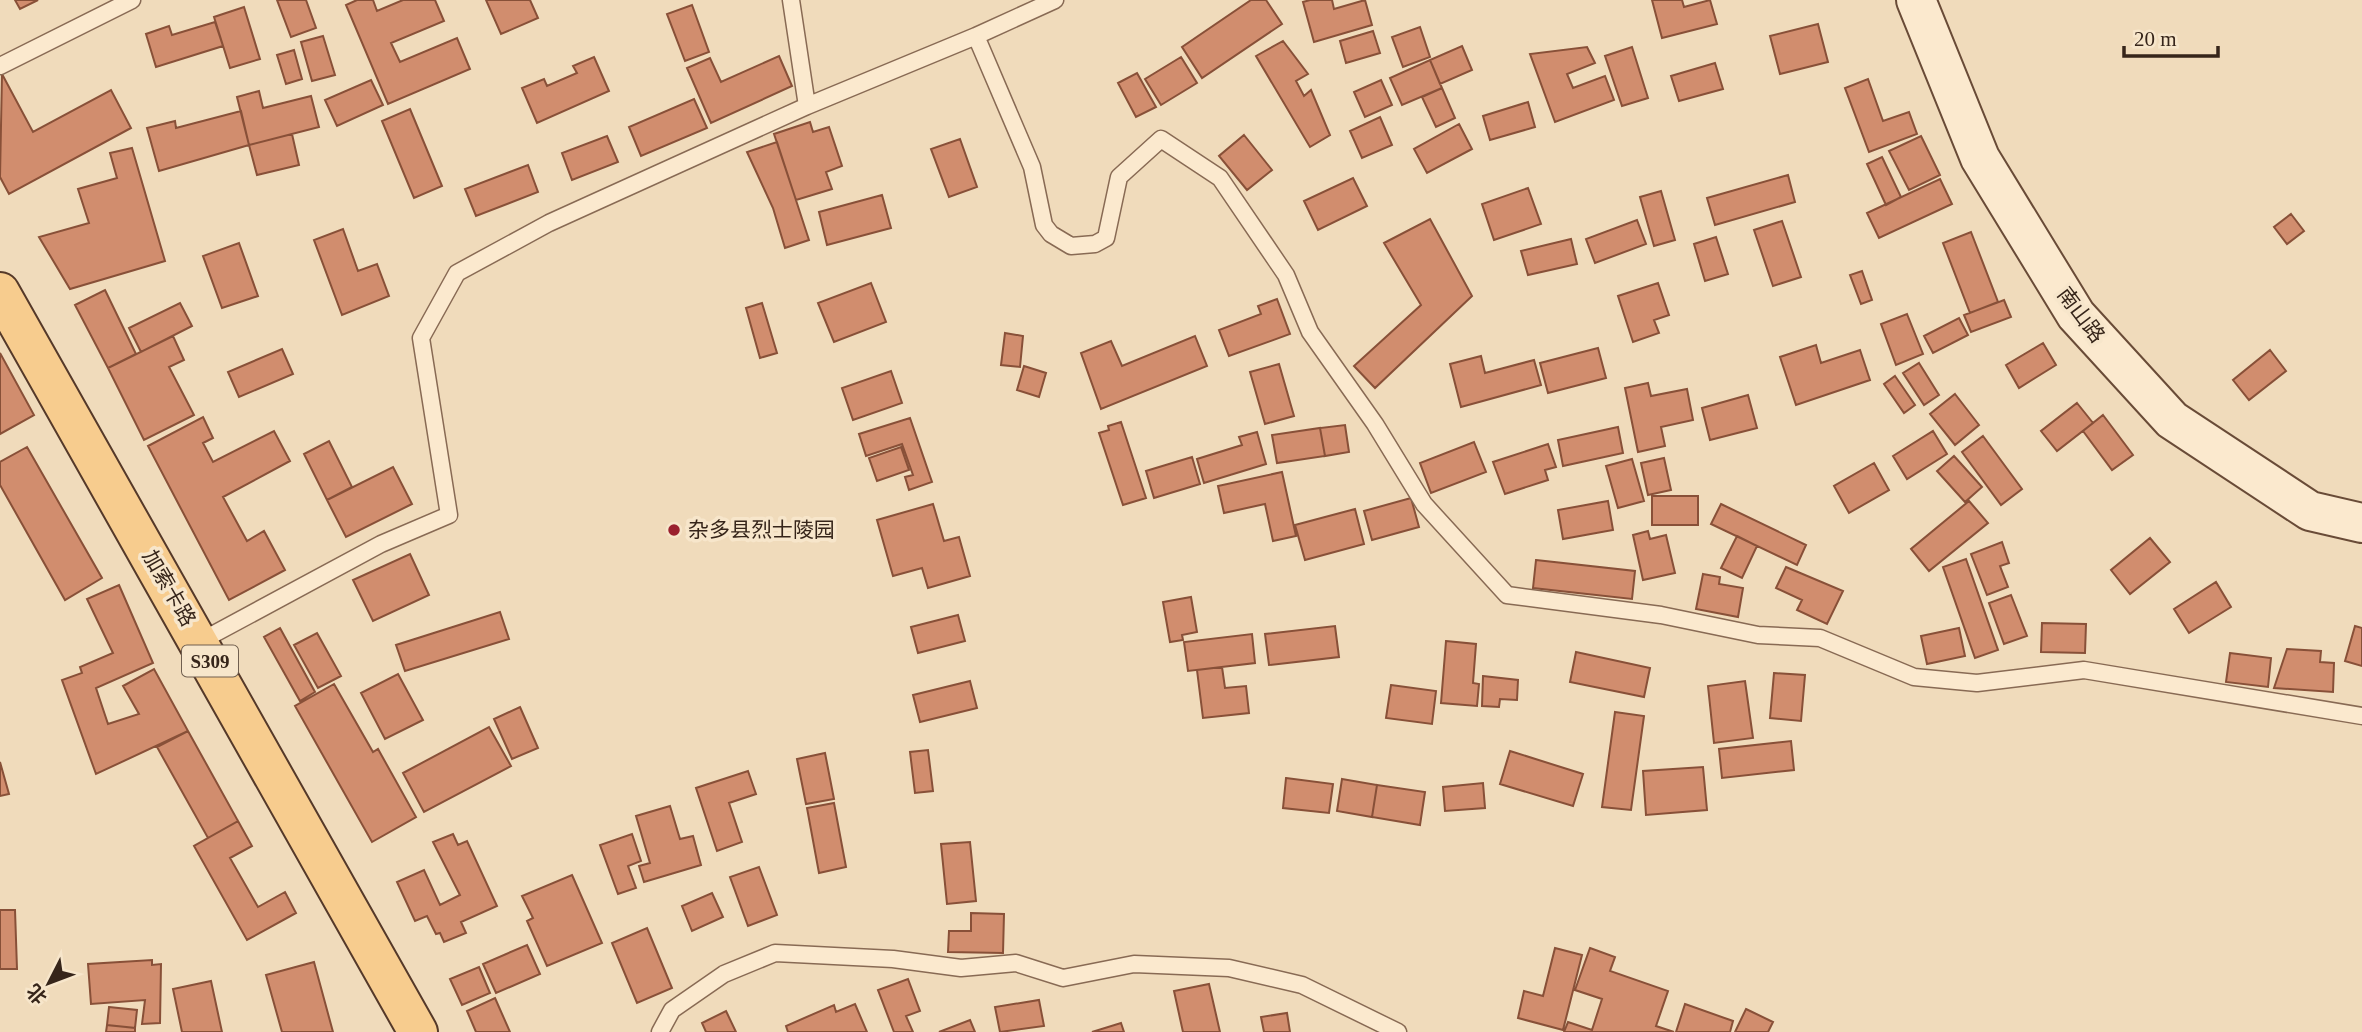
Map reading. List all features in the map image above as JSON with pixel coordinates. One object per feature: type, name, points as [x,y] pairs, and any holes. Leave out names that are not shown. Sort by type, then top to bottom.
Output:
[{"type":"main road","name":"加索卡路","points":[[0,292],[418,1032]]},
{"type":"street","name":"南山路","points":[[1916,0],[1980,158],[2076,315],[2172,420],[2310,511],[2362,523]]},
{"type":"lane","points":[[0,66],[132,0]]},
{"type":"lane","points":[[791,0],[798,31],[807,106]]},
{"type":"lane","points":[[199,642],[381,544],[449,515],[421,338],[457,273],[549,223],[807,106],[1055,0]]},
{"type":"lane","points":[[976,36],[1032,167],[1040,214],[1051,234],[1071,246],[1095,244],[1106,238],[1119,177],[1161,139],[1220,178],[1286,275],[1310,332],[1375,424],[1424,505],[1507,595],[1661,615],[1758,635],[1820,638],[1914,677],[1977,683],[2084,670],[2362,716]]},
{"type":"lane","points":[[660,1032],[672,1010],[724,974],[775,953],[893,959],[961,968],[1016,963],[1063,978],[1134,964],[1228,968],[1302,985],[1377,1027],[1398,1032]]},
{"type":"building","points":[[15,0],[38,0],[20,9]]},
{"type":"building","points":[[277,0],[306,0],[316,28],[291,37]]},
{"type":"building","points":[[357,0],[373,0],[377,11],[403,0],[435,0],[444,21],[391,43],[400,62],[457,38],[470,69],[388,104],[346,5]]},
{"type":"building","points":[[486,0],[530,0],[538,18],[501,34]]},
{"type":"building","points":[[1251,0],[1266,0],[1282,24],[1202,78],[1182,47]]},
{"type":"building","points":[[1332,0],[1334,9],[1365,0],[1372,25],[1314,42],[1303,2]]},
{"type":"building","points":[[1652,0],[1682,0],[1684,7],[1710,0],[1717,24],[1662,38]]},
{"type":"building","points":[[692,5],[709,52],[685,61],[667,14]]},
{"type":"building","points":[[244,7],[260,59],[230,68],[214,17]]},
{"type":"building","points":[[215,22],[223,46],[156,67],[146,34],[169,26],[172,35]]},
{"type":"building","points":[[1818,24],[1828,62],[1780,74],[1770,36]]},
{"type":"building","points":[[1420,27],[1430,57],[1403,67],[1392,37]]},
{"type":"building","points":[[1373,31],[1380,53],[1346,63],[1340,41]]},
{"type":"building","points":[[323,36],[335,75],[312,81],[301,42]]},
{"type":"building","points":[[1283,41],[1308,74],[1296,81],[1304,96],[1311,90],[1330,135],[1310,147],[1256,56]]},
{"type":"building","points":[[1462,46],[1472,70],[1440,84],[1430,60]]},
{"type":"building","points":[[1587,47],[1595,63],[1567,74],[1573,88],[1605,76],[1614,100],[1555,122],[1530,54]]},
{"type":"building","points":[[1632,47],[1648,98],[1622,106],[1605,56]]},
{"type":"building","points":[[294,50],[302,79],[286,84],[277,55]]},
{"type":"building","points":[[779,56],[792,86],[711,123],[687,68],[710,58],[721,82]]},
{"type":"building","points":[[594,57],[609,91],[537,123],[522,88],[544,79],[547,86],[577,73],[573,66]]},
{"type":"building","points":[[1181,57],[1197,83],[1161,105],[1145,79]]},
{"type":"building","points":[[1430,60],[1442,88],[1402,105],[1390,78]]},
{"type":"building","points":[[1715,63],[1723,89],[1679,101],[1671,76]]},
{"type":"building","points":[[1137,73],[1156,107],[1136,117],[1118,83]]},
{"type":"building","points":[[2,74],[33,132],[111,90],[131,128],[9,194],[0,177]]},
{"type":"building","points":[[1868,79],[1883,121],[1909,112],[1917,134],[1869,152],[1845,88]]},
{"type":"building","points":[[371,80],[383,105],[337,126],[325,100]]},
{"type":"building","points":[[1381,80],[1392,105],[1365,117],[1354,92]]},
{"type":"building","points":[[1442,88],[1455,118],[1436,127],[1422,97]]},
{"type":"building","points":[[259,91],[263,108],[311,96],[319,127],[249,145],[237,97]]},
{"type":"building","points":[[694,99],[707,128],[641,156],[629,127]]},
{"type":"building","points":[[1528,102],[1535,127],[1490,140],[1483,116]]},
{"type":"building","points":[[410,109],[442,186],[414,198],[382,121]]},
{"type":"building","points":[[241,111],[249,145],[159,171],[147,128],[175,121],[176,128]]},
{"type":"building","points":[[1380,117],[1392,145],[1362,158],[1350,131]]},
{"type":"building","points":[[810,122],[813,132],[829,127],[842,166],[826,172],[832,189],[796,200],[774,134]]},
{"type":"building","points":[[1459,124],[1472,149],[1427,173],[1414,149]]},
{"type":"building","points":[[292,134],[299,165],[257,175],[249,145]]},
{"type":"building","points":[[1244,135],[1272,170],[1247,190],[1219,156]]},
{"type":"building","points":[[607,136],[618,162],[572,180],[562,153]]},
{"type":"building","points":[[1921,136],[1940,175],[1909,190],[1889,151]]},
{"type":"building","points":[[960,139],[977,187],[949,197],[931,149]]},
{"type":"building","points":[[777,142],[809,240],[785,248],[773,208],[747,152]]},
{"type":"building","points":[[132,148],[165,261],[70,289],[39,237],[89,223],[78,189],[117,178],[110,153]]},
{"type":"building","points":[[1882,157],[1901,197],[1886,205],[1867,164]]},
{"type":"building","points":[[528,165],[538,192],[476,216],[465,189]]},
{"type":"building","points":[[1788,175],[1795,202],[1715,225],[1707,198]]},
{"type":"building","points":[[1353,178],[1367,206],[1318,230],[1304,201]]},
{"type":"building","points":[[1940,179],[1952,204],[1879,238],[1867,213]]},
{"type":"building","points":[[1528,188],[1541,224],[1494,240],[1482,204]]},
{"type":"building","points":[[1661,191],[1675,240],[1654,246],[1640,197]]},
{"type":"building","points":[[882,195],[891,228],[827,245],[819,212]]},
{"type":"building","points":[[2291,214],[2304,231],[2287,244],[2274,227]]},
{"type":"building","points":[[1430,219],[1472,296],[1375,388],[1354,366],[1421,305],[1384,243]]},
{"type":"building","points":[[1637,220],[1646,244],[1595,263],[1586,239]]},
{"type":"building","points":[[1782,221],[1801,277],[1773,286],[1754,230]]},
{"type":"building","points":[[343,229],[358,271],[377,264],[389,296],[342,315],[314,240]]},
{"type":"building","points":[[1971,232],[1998,302],[1970,313],[1943,243]]},
{"type":"building","points":[[1716,237],[1728,274],[1705,281],[1694,244]]},
{"type":"building","points":[[1571,239],[1577,264],[1528,275],[1521,251]]},
{"type":"building","points":[[239,243],[258,296],[222,308],[203,256]]},
{"type":"building","points":[[1862,271],[1872,300],[1861,304],[1850,275]]},
{"type":"building","points":[[871,283],[886,322],[834,342],[818,303]]},
{"type":"building","points":[[1658,283],[1669,315],[1654,320],[1659,333],[1633,342],[1618,296]]},
{"type":"building","points":[[105,290],[136,354],[108,368],[75,305]]},
{"type":"building","points":[[1277,299],[1290,334],[1229,356],[1219,330],[1261,314],[1258,306]]},
{"type":"building","points":[[2004,300],[2011,317],[1971,332],[1964,315]]},
{"type":"building","points":[[180,303],[192,326],[141,352],[129,328]]},
{"type":"building","points":[[762,303],[777,353],[760,358],[746,308]]},
{"type":"building","points":[[1907,314],[1923,354],[1896,365],[1881,324]]},
{"type":"building","points":[[1959,318],[1968,335],[1933,353],[1924,336]]},
{"type":"building","points":[[1005,333],[1023,336],[1020,367],[1001,365]]},
{"type":"building","points":[[173,336],[184,360],[169,367],[194,415],[144,440],[108,368]]},
{"type":"building","points":[[1195,336],[1207,366],[1101,409],[1081,353],[1111,341],[1122,366]]},
{"type":"building","points":[[2043,343],[2056,365],[2019,388],[2006,365]]},
{"type":"building","points":[[1816,345],[1821,363],[1860,350],[1870,380],[1796,405],[1780,357]]},
{"type":"building","points":[[1598,348],[1606,378],[1548,393],[1540,363]]},
{"type":"building","points":[[282,349],[293,374],[239,397],[228,372]]},
{"type":"building","points":[[2270,350],[2286,371],[2249,400],[2233,380]]},
{"type":"building","points":[[0,353],[34,415],[0,434]]},
{"type":"building","points":[[1481,356],[1485,373],[1534,360],[1541,385],[1461,407],[1450,364]]},
{"type":"building","points":[[1919,363],[1939,395],[1924,405],[1903,373]]},
{"type":"building","points":[[1279,364],[1294,416],[1265,424],[1250,372]]},
{"type":"building","points":[[1024,366],[1046,373],[1039,397],[1017,390]]},
{"type":"building","points":[[891,371],[902,403],[853,420],[842,388]]},
{"type":"building","points":[[1895,376],[1915,405],[1904,413],[1884,384]]},
{"type":"building","points":[[1648,383],[1651,396],[1687,389],[1693,420],[1661,427],[1665,446],[1638,452],[1625,388]]},
{"type":"building","points":[[1955,394],[1979,425],[1955,445],[1930,414]]},
{"type":"building","points":[[1748,395],[1757,428],[1710,440],[1702,408]]},
{"type":"building","points":[[2077,403],[2093,423],[2057,451],[2041,431]]},
{"type":"building","points":[[2103,415],[2133,455],[2112,470],[2083,431]]},
{"type":"building","points":[[203,417],[213,438],[203,443],[213,462],[274,431],[290,461],[223,497],[247,541],[264,531],[285,570],[229,600],[148,446]]},
{"type":"building","points":[[910,418],[932,482],[909,490],[905,477],[913,475],[902,444],[866,456],[859,434]]},
{"type":"building","points":[[1121,422],[1146,498],[1123,505],[1099,433],[1109,430],[1108,426]]},
{"type":"building","points":[[1345,425],[1349,452],[1325,456],[1320,428]]},
{"type":"building","points":[[1618,427],[1623,453],[1563,466],[1558,440]]},
{"type":"building","points":[[1320,428],[1325,456],[1277,463],[1272,435]]},
{"type":"building","points":[[1933,431],[1947,454],[1907,479],[1893,456]]},
{"type":"building","points":[[1257,432],[1266,464],[1204,483],[1197,459],[1242,445],[1239,437]]},
{"type":"building","points":[[1983,436],[2022,489],[2001,505],[1962,452]]},
{"type":"building","points":[[329,441],[352,487],[327,500],[304,454]]},
{"type":"building","points":[[1474,442],[1486,472],[1431,493],[1420,463]]},
{"type":"building","points":[[1548,444],[1556,467],[1545,470],[1548,480],[1505,494],[1493,462]]},
{"type":"building","points":[[27,447],[102,578],[65,600],[0,485],[0,462]]},
{"type":"building","points":[[901,447],[909,470],[877,481],[869,458]]},
{"type":"building","points":[[1954,456],[1982,487],[1965,502],[1937,471]]},
{"type":"building","points":[[1192,457],[1200,484],[1154,498],[1146,471]]},
{"type":"building","points":[[1664,458],[1671,490],[1648,495],[1641,463]]},
{"type":"building","points":[[1632,459],[1644,501],[1618,508],[1606,466]]},
{"type":"building","points":[[1874,463],[1889,490],[1849,513],[1834,486]]},
{"type":"building","points":[[393,467],[412,504],[346,537],[327,500]]},
{"type":"building","points":[[1282,472],[1296,536],[1273,541],[1265,504],[1224,513],[1218,486]]},
{"type":"building","points":[[1652,496],[1698,496],[1698,525],[1652,525]]},
{"type":"building","points":[[1411,498],[1419,527],[1372,540],[1364,511]]},
{"type":"building","points":[[1608,501],[1613,530],[1563,539],[1558,510]]},
{"type":"building","points":[[1969,501],[1988,523],[1929,571],[1911,549]]},
{"type":"building","points":[[933,504],[944,541],[959,537],[970,576],[928,588],[922,568],[893,576],[877,520]]},
{"type":"building","points":[[1721,504],[1806,545],[1797,565],[1711,524]]},
{"type":"building","points":[[1355,509],[1364,544],[1305,560],[1295,525]]},
{"type":"building","points":[[1648,531],[1650,539],[1666,535],[1675,573],[1643,580],[1633,535]]},
{"type":"building","points":[[1737,536],[1757,546],[1742,578],[1721,568]]},
{"type":"building","points":[[2150,538],[2170,562],[2130,594],[2111,570]]},
{"type":"building","points":[[2002,542],[2009,563],[2000,566],[2008,587],[1987,595],[1971,554]]},
{"type":"building","points":[[410,554],[429,595],[373,621],[353,580]]},
{"type":"building","points":[[1966,559],[1998,650],[1975,658],[1943,567]]},
{"type":"building","points":[[1536,560],[1635,571],[1632,599],[1533,588]]},
{"type":"building","points":[[1786,567],[1843,591],[1827,624],[1797,610],[1802,600],[1776,588]]},
{"type":"building","points":[[1703,574],[1720,577],[1719,584],[1743,588],[1738,617],[1696,609]]},
{"type":"building","points":[[2216,582],[2231,607],[2189,633],[2174,609]]},
{"type":"building","points":[[119,585],[153,663],[96,688],[108,724],[139,714],[123,686],[154,669],[188,731],[96,774],[62,680],[82,673],[80,667],[113,653],[87,599]]},
{"type":"building","points":[[2011,595],[2027,636],[2004,644],[1989,603]]},
{"type":"building","points":[[1191,597],[1197,632],[1182,635],[1183,640],[1170,642],[1163,602]]},
{"type":"building","points":[[500,612],[509,639],[405,671],[396,645]]},
{"type":"building","points":[[958,615],[965,641],[918,653],[911,627]]},
{"type":"building","points":[[2042,623],[2086,624],[2085,653],[2041,652]]},
{"type":"building","points":[[1335,626],[1339,657],[1269,665],[1265,634]]},
{"type":"building","points":[[2355,626],[2362,628],[2362,666],[2345,661]]},
{"type":"building","points":[[280,628],[315,692],[300,701],[264,637]]},
{"type":"building","points":[[1959,628],[1965,656],[1927,664],[1921,636]]},
{"type":"building","points":[[317,633],[341,676],[318,688],[294,645]]},
{"type":"building","points":[[1252,634],[1255,663],[1188,671],[1184,642]]},
{"type":"building","points":[[1446,641],[1476,644],[1473,683],[1479,684],[1477,706],[1441,703]]},
{"type":"building","points":[[2287,649],[2321,651],[2320,662],[2334,663],[2333,692],[2274,688]]},
{"type":"building","points":[[1576,652],[1650,668],[1644,697],[1570,682]]},
{"type":"building","points":[[2230,653],[2271,658],[2268,687],[2226,682]]},
{"type":"building","points":[[1222,667],[1225,688],[1246,686],[1249,713],[1203,718],[1197,670]]},
{"type":"building","points":[[1774,673],[1805,675],[1801,721],[1770,718]]},
{"type":"building","points":[[398,674],[423,720],[385,739],[361,693]]},
{"type":"building","points":[[1483,676],[1518,680],[1517,700],[1500,699],[1499,707],[1482,706]]},
{"type":"building","points":[[970,681],[977,708],[920,722],[913,695]]},
{"type":"building","points":[[1745,681],[1753,738],[1714,743],[1708,686]]},
{"type":"building","points":[[334,684],[373,752],[378,749],[416,817],[372,842],[295,706]]},
{"type":"building","points":[[1391,685],[1436,691],[1432,724],[1386,718]]},
{"type":"building","points":[[520,707],[538,748],[512,759],[494,719]]},
{"type":"building","points":[[1615,712],[1644,716],[1631,810],[1602,807]]},
{"type":"building","points":[[489,727],[511,766],[424,812],[403,773]]},
{"type":"building","points":[[188,731],[238,821],[208,838],[157,747]]},
{"type":"building","points":[[1791,741],[1794,770],[1722,778],[1719,749]]},
{"type":"building","points":[[928,750],[933,791],[915,793],[910,752]]},
{"type":"building","points":[[1510,751],[1583,774],[1573,806],[1500,784]]},
{"type":"building","points":[[825,753],[834,799],[806,804],[797,759]]},
{"type":"building","points":[[0,762],[9,794],[0,796]]},
{"type":"building","points":[[1703,767],[1707,810],[1646,815],[1643,771]]},
{"type":"building","points":[[748,771],[756,794],[729,803],[742,842],[717,851],[696,788]]},
{"type":"building","points":[[1286,778],[1333,784],[1329,813],[1283,808]]},
{"type":"building","points":[[1342,779],[1377,785],[1372,817],[1337,811]]},
{"type":"building","points":[[1483,783],[1485,808],[1445,811],[1443,787]]},
{"type":"building","points":[[1377,785],[1425,792],[1420,825],[1372,817]]},
{"type":"building","points":[[834,803],[846,867],[819,873],[807,808]]},
{"type":"building","points":[[670,806],[680,839],[693,836],[701,865],[644,882],[639,866],[650,863],[636,816]]},
{"type":"building","points":[[238,821],[252,846],[230,858],[258,907],[285,892],[296,913],[247,940],[194,846]]},
{"type":"building","points":[[453,834],[458,845],[467,841],[497,906],[461,922],[466,933],[444,942],[440,933],[436,934],[427,916],[415,921],[397,882],[424,870],[440,905],[460,895],[433,842]]},
{"type":"building","points":[[632,834],[641,861],[628,866],[636,888],[618,894],[600,845]]},
{"type":"building","points":[[970,842],[976,901],[947,904],[941,844]]},
{"type":"building","points":[[759,867],[777,915],[748,926],[730,877]]},
{"type":"building","points":[[572,875],[602,943],[547,966],[527,921],[533,918],[522,896]]},
{"type":"building","points":[[712,893],[723,917],[692,931],[682,906]]},
{"type":"building","points":[[0,910],[15,910],[17,969],[0,969]]},
{"type":"building","points":[[971,913],[1004,914],[1003,953],[948,952],[949,931],[971,931]]},
{"type":"building","points":[[647,928],[672,988],[637,1003],[612,943]]},
{"type":"building","points":[[527,945],[540,974],[496,993],[483,964]]},
{"type":"building","points":[[1555,948],[1582,955],[1563,1030],[1518,1018],[1524,991],[1543,996]]},
{"type":"building","points":[[1590,948],[1615,957],[1610,971],[1668,991],[1656,1026],[1674,1032],[1564,1032],[1568,1022],[1592,1030],[1602,999],[1575,990]]},
{"type":"building","points":[[152,960],[152,965],[161,964],[160,1023],[142,1024],[145,1000],[91,1004],[88,964]]},
{"type":"building","points":[[314,962],[333,1032],[282,1032],[266,975]]},
{"type":"building","points":[[479,967],[490,993],[462,1005],[450,979]]},
{"type":"building","points":[[908,979],[920,1011],[906,1016],[913,1032],[894,1032],[878,990]]},
{"type":"building","points":[[211,981],[222,1032],[182,1032],[173,989]]},
{"type":"building","points":[[1209,984],[1220,1032],[1183,1032],[1174,991]]},
{"type":"building","points":[[495,998],[510,1032],[476,1032],[467,1011]]},
{"type":"building","points":[[1039,1000],[1044,1026],[1000,1032],[995,1007]]},
{"type":"building","points":[[855,1004],[867,1032],[788,1032],[786,1026],[834,1005],[836,1012]]},
{"type":"building","points":[[1685,1004],[1733,1021],[1730,1032],[1676,1032]]},
{"type":"building","points":[[109,1007],[137,1010],[135,1028],[107,1025]]},
{"type":"building","points":[[1746,1009],[1773,1022],[1768,1032],[1735,1032]]},
{"type":"building","points":[[726,1011],[736,1032],[706,1032],[702,1023]]},
{"type":"building","points":[[1287,1013],[1290,1032],[1264,1032],[1261,1017]]},
{"type":"building","points":[[970,1020],[975,1032],[939,1032]]},
{"type":"building","points":[[1121,1023],[1124,1032],[1092,1032]]},
{"type":"building","points":[[107,1025],[135,1028],[135,1032],[106,1032]]},
{"type":"place","name":"杂多县烈士陵园","points":[[674,530]]}]
